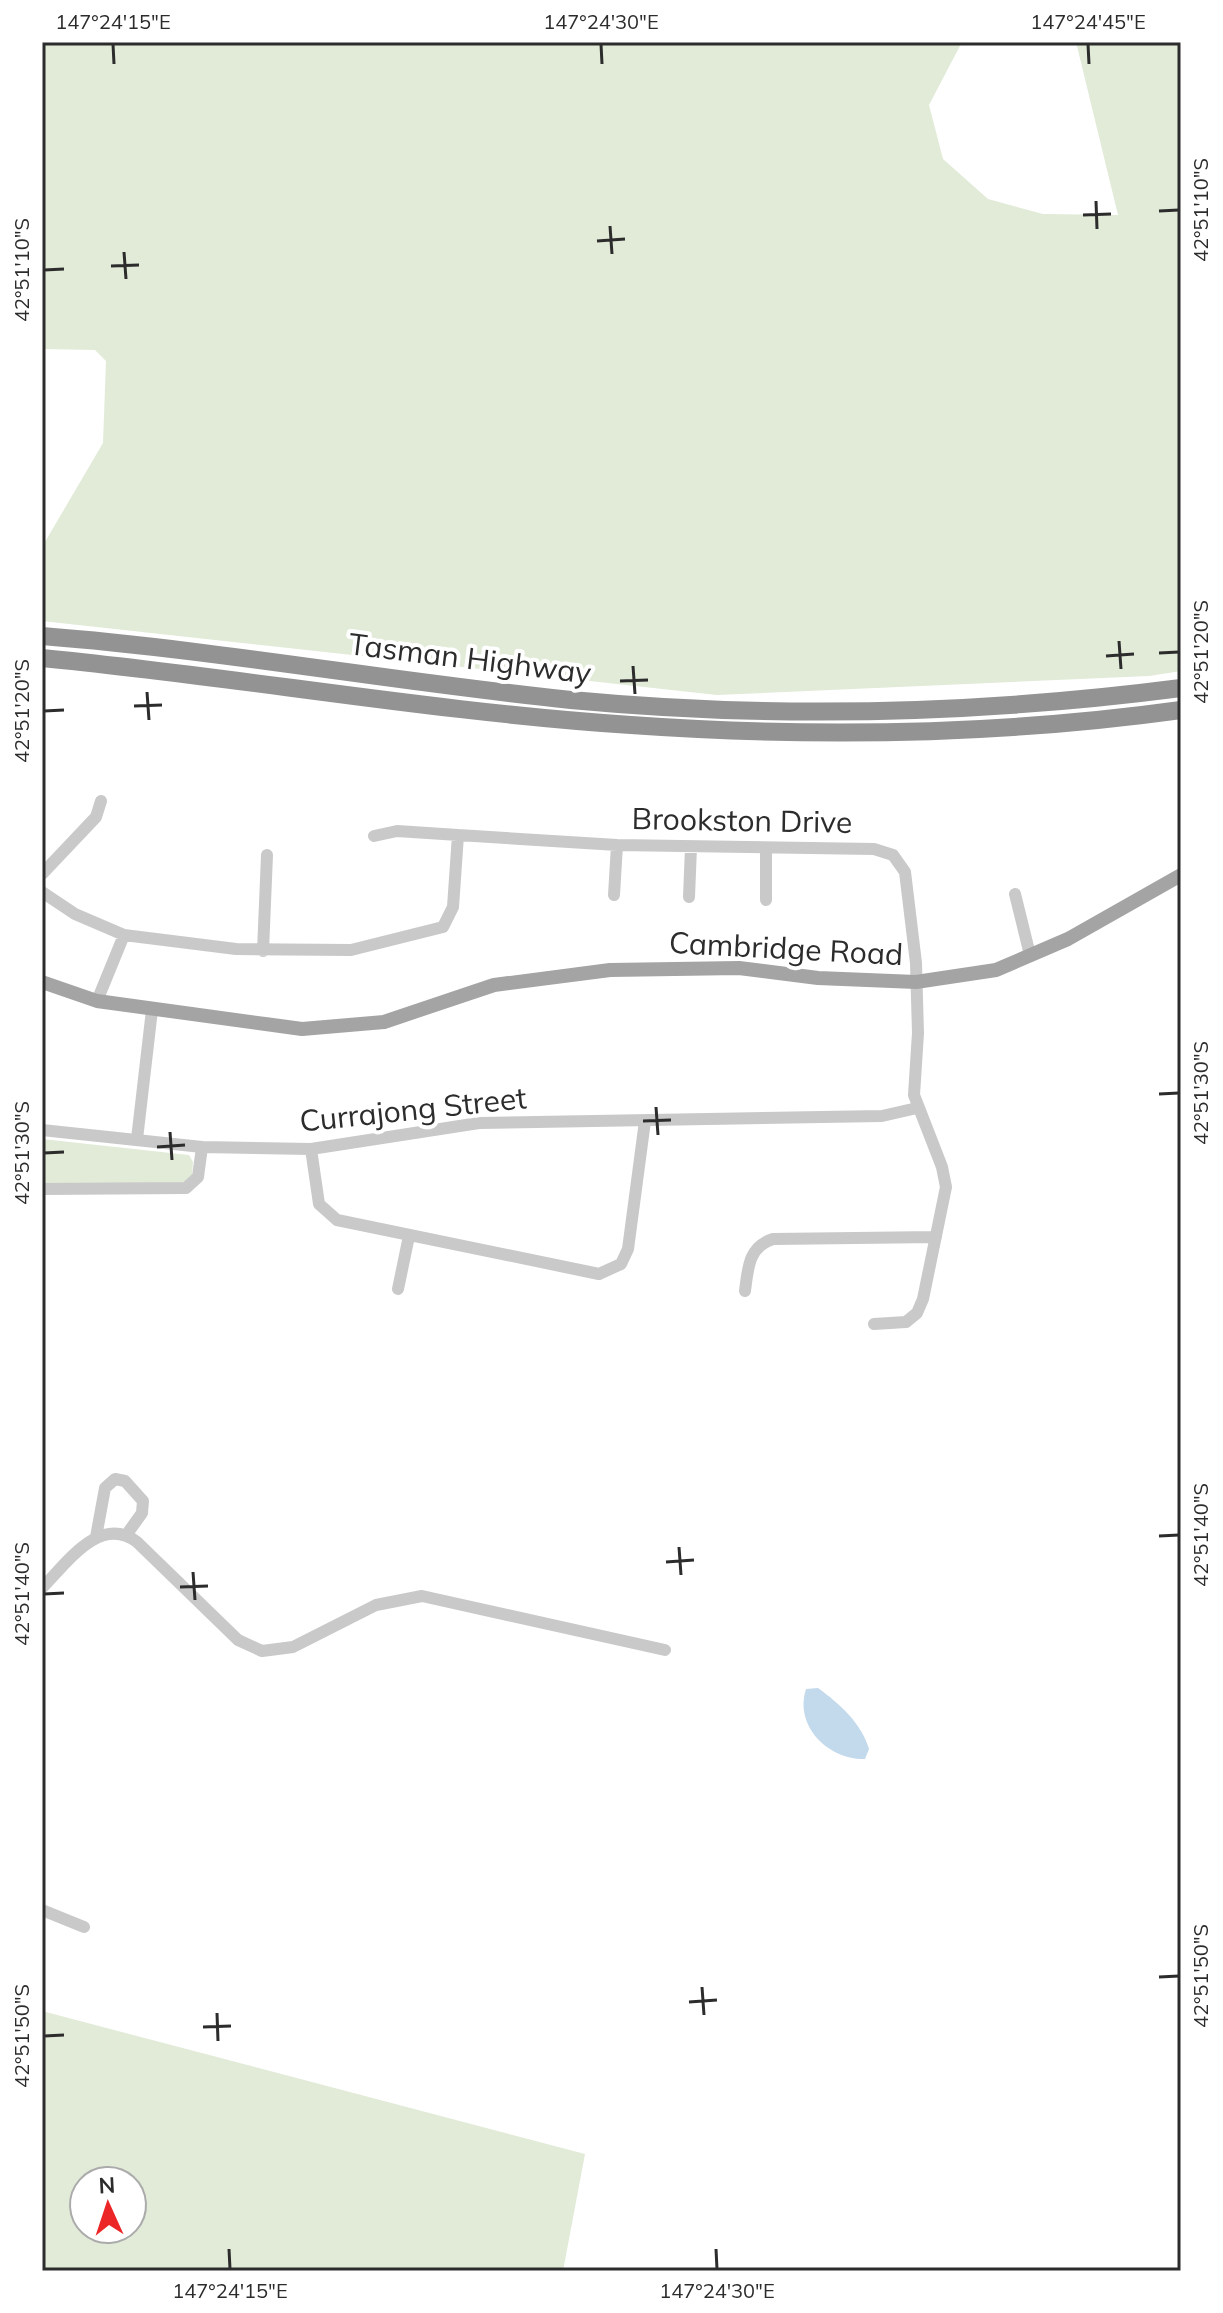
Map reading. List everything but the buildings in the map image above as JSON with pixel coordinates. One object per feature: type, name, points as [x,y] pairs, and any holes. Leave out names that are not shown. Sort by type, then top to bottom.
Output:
[{"type":"highway","name":"Tasman Highway","points":[[42,636],[571,700],[712,709],[937,709],[1090,700],[1181,688]]},
{"type":"highway","name":"Tasman Highway","points":[[42,658],[547,718],[745,732],[962,729],[1181,710]]},
{"type":"main road","name":"Cambridge Road","points":[[42,982],[97,1001],[302,1029],[347,1027],[415,1013],[494,985],[557,974],[713,967],[856,981],[916,982],[996,970],[1068,939],[1181,875]]},
{"type":"street","points":[[101,801],[96,817],[42,874],[46,883],[42,892],[75,914],[124,935],[263,951],[351,950],[443,927],[453,907],[458,835]]},
{"type":"street","name":"Brookston Drive","points":[[374,836],[397,831],[617,845],[874,849],[898,859],[905,872],[916,982]]},
{"type":"street","points":[[614,895],[617,845]]},
{"type":"street","points":[[689,897],[691,847]]},
{"type":"street","points":[[766,848],[766,900]]},
{"type":"street","points":[[263,951],[267,855]]},
{"type":"street","points":[[1015,894],[1030,955]]},
{"type":"street","points":[[97,1001],[124,935]]},
{"type":"street","points":[[874,1324],[906,1322],[917,1313],[945,1197],[945,1177],[917,1108],[912,1079],[918,1033],[916,982]]},
{"type":"street","points":[[137,1139],[152,1010]]},
{"type":"street","name":"Currajong Street","points":[[42,1130],[202,1147],[311,1149],[479,1123],[882,1116],[917,1108]]},
{"type":"street","points":[[311,1149],[317,1198],[325,1214],[337,1220],[592,1274],[610,1271],[621,1264],[628,1249],[645,1121]]},
{"type":"street","points":[[42,1189],[186,1188],[198,1177],[202,1147]]},
{"type":"street","points":[[398,1289],[409,1236]]},
{"type":"street","points":[[745,1291],[751,1256],[759,1246],[773,1239],[936,1237]]},
{"type":"street","points":[[96,1537],[105,1488],[115,1479],[125,1481],[143,1501],[142,1513],[127,1534]]},
{"type":"street","points":[[42,1588],[96,1537],[111,1532],[127,1534],[238,1640],[262,1651],[293,1647],[376,1605],[422,1596],[665,1650]]},
{"type":"street","points":[[42,1910],[84,1927]]},
{"type":"green space","points":[[42,42],[962,42],[929,105],[943,159],[988,199],[1043,214],[1118,215],[1076,42],[1181,42],[1181,671],[1149,676],[717,695],[42,621],[42,547],[103,443],[106,361],[95,350],[42,349]]},
{"type":"green space","points":[[42,1139],[189,1155],[193,1162],[192,1176],[183,1183],[42,1183]]},
{"type":"green space","points":[[42,2011],[585,2154],[563,2271],[42,2271]]},
{"type":"water","points":[[818,1688],[842,1707],[861,1731],[869,1749],[865,1759],[838,1754],[817,1738],[810,1728],[805,1716],[806,1689]]}]
